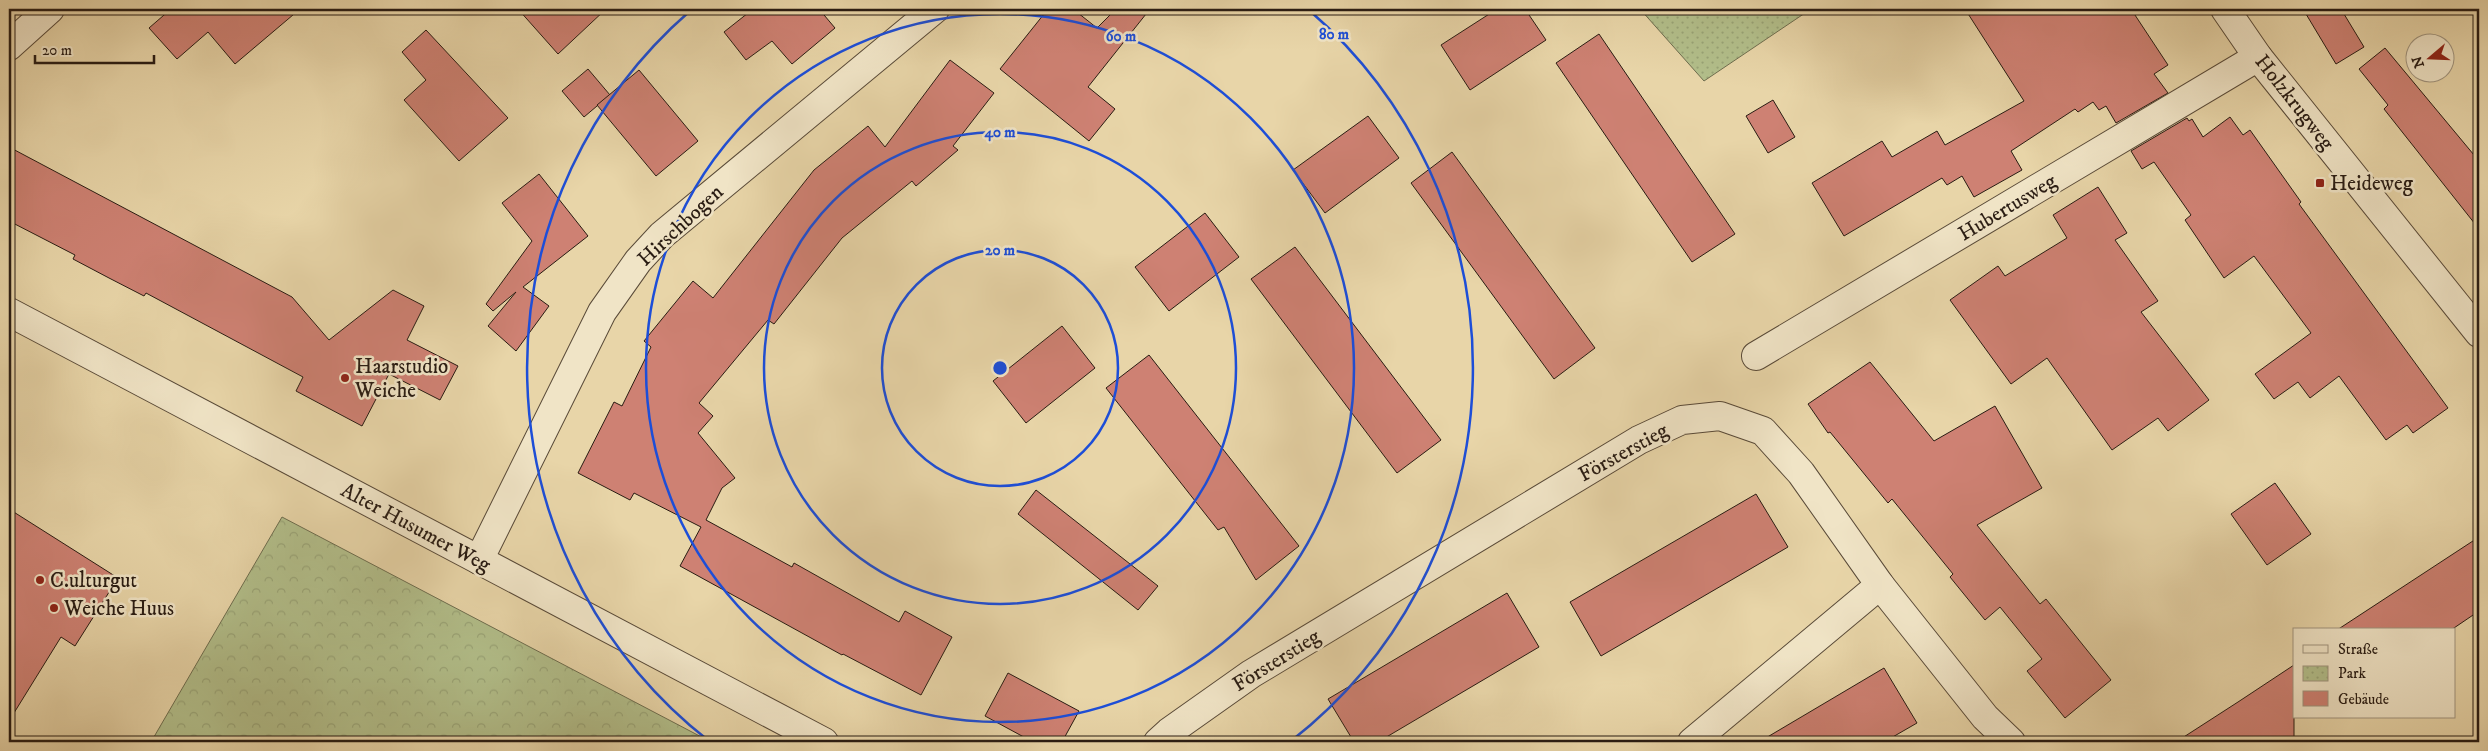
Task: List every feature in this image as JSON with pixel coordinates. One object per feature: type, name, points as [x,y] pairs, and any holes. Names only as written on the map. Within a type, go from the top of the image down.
[{"type":"street","points":[[9,46],[50,9]]},
{"type":"street","name":"Hirschbogen","points":[[478,560],[602,312],[638,261],[662,235],[936,9]]},
{"type":"street","name":"Holzkrugweg","points":[[2225,9],[2258,57],[2479,334]]},
{"type":"street","name":"Hubertusweg","points":[[1756,356],[2258,57]]},
{"type":"street","name":"Alter Husumer Weg","points":[[9,312],[824,742]]},
{"type":"street","name":"Försterstieg","points":[[1158,742],[1169,732],[1251,674],[1640,440],[1682,420],[1720,416],[1762,432],[1800,473],[1880,586],[1984,717],[2011,742]]},
{"type":"street","points":[[1692,742],[1880,586]]},
{"type":"green space","points":[[1640,9],[1811,9],[1704,81]]},
{"type":"green space","points":[[282,517],[711,742],[151,742]]},
{"type":"building","points":[[171,9],[300,9],[235,64],[208,32],[177,59],[149,28]]},
{"type":"building","points":[[518,9],[606,9],[558,54]]},
{"type":"building","points":[[745,9],[819,9],[835,28],[792,64],[772,41],[746,60],[724,32],[748,13]]},
{"type":"building","points":[[1048,9],[1073,9],[1097,28],[1116,9],[1150,9],[1088,87],[1115,109],[1089,141],[1000,69]]},
{"type":"building","points":[[1497,9],[1525,9],[1546,40],[1470,90],[1441,45]]},
{"type":"building","points":[[1965,9],[2131,9],[2168,65],[2154,74],[2168,93],[2116,123],[2106,106],[2099,110],[2093,102],[2078,112],[2075,109],[2011,151],[2022,170],[1974,197],[1962,176],[1947,185],[1942,178],[1844,236],[1812,183],[1882,141],[1892,157],[1937,131],[1945,145],[2024,101]]},
{"type":"building","points":[[2303,9],[2341,9],[2364,47],[2336,64]]},
{"type":"building","points":[[426,30],[508,118],[459,161],[404,100],[426,80],[402,52]]},
{"type":"building","points":[[1599,34],[1735,234],[1692,262],[1556,63]]},
{"type":"building","points":[[2385,48],[2406,73],[2406,82],[2413,82],[2479,161],[2479,229],[2384,109],[2388,105],[2359,69]]},
{"type":"building","points":[[950,60],[994,93],[953,146],[958,150],[916,186],[912,181],[842,238],[774,324],[768,320],[699,403],[713,416],[698,433],[735,478],[722,488],[706,520],[792,567],[794,563],[899,622],[905,611],[952,637],[921,695],[842,655],[680,566],[701,527],[634,493],[630,500],[578,473],[614,402],[622,406],[651,347],[644,341],[693,281],[713,298],[814,170],[868,126],[885,147]]},
{"type":"building","points":[[588,69],[610,95],[584,117],[562,91]]},
{"type":"building","points":[[639,70],[698,141],[656,176],[597,105]]},
{"type":"building","points":[[1773,100],[1795,137],[1768,153],[1746,116]]},
{"type":"building","points":[[1368,116],[1399,158],[1325,213],[1293,170]]},
{"type":"building","points":[[2230,117],[2243,135],[2250,130],[2301,202],[2299,204],[2448,408],[2413,433],[2407,425],[2386,440],[2339,376],[2310,398],[2298,382],[2274,399],[2255,374],[2311,333],[2254,256],[2224,278],[2185,220],[2191,215],[2154,162],[2142,169],[2131,151],[2187,118],[2189,121],[2192,119],[2203,137]]},
{"type":"building","points":[[9,147],[292,297],[329,340],[393,290],[424,306],[407,340],[458,366],[440,400],[389,374],[362,426],[296,391],[303,377],[146,293],[144,296],[73,259],[75,255],[9,221]]},
{"type":"building","points":[[1452,152],[1595,348],[1554,379],[1411,183]]},
{"type":"building","points":[[539,174],[588,236],[523,287],[549,306],[516,351],[488,326],[516,292],[493,311],[486,304],[532,241],[502,203]]},
{"type":"building","points":[[2098,187],[2127,233],[2115,240],[2158,301],[2141,312],[2209,400],[2168,431],[2158,418],[2112,450],[2047,358],[2011,384],[1950,300],[1998,266],[2005,276],[2067,238],[2053,215]]},
{"type":"building","points":[[1205,213],[1239,257],[1169,311],[1135,267]]},
{"type":"building","points":[[1295,247],[1441,440],[1397,473],[1251,279]]},
{"type":"building","points":[[1062,326],[1095,368],[1026,423],[993,381]]},
{"type":"building","points":[[1149,355],[1299,546],[1256,580],[1224,527],[1218,530],[1106,388]]},
{"type":"building","points":[[1870,362],[1934,441],[1995,406],[2042,488],[1977,525],[2040,604],[2046,599],[2111,680],[2065,718],[2027,671],[2042,659],[2000,607],[1985,620],[1950,577],[1953,574],[1892,499],[1888,503],[1830,432],[1828,433],[1808,404]]},
{"type":"building","points":[[2275,483],[2311,534],[2267,565],[2231,514]]},
{"type":"building","points":[[1036,490],[1158,586],[1138,610],[1018,514]]},
{"type":"building","points":[[1756,494],[1788,547],[1601,656],[1570,602]]},
{"type":"building","name":"Weiche Huus","points":[[9,509],[118,578],[75,646],[61,637],[9,721]]},
{"type":"building","points":[[2479,537],[2479,611],[2454,628],[2340,628]]},
{"type":"building","points":[[1507,593],[1539,647],[1378,742],[1354,742],[1328,699]]},
{"type":"building","points":[[2293,666],[2294,742],[2176,742]]},
{"type":"building","points":[[1884,668],[1917,723],[1884,742],[1759,742]]},
{"type":"building","points":[[1008,673],[1079,711],[1062,742],[1033,742],[985,716]]},
{"type":"place","name":"Heideweg","points":[[2320,183]]},
{"type":"place","name":"Haarstudio Weiche","points":[[345,378]]},
{"type":"place","name":"C.ulturgut","points":[[40,580]]},
{"type":"place","name":"Weiche Huus","points":[[54,608]]}]
